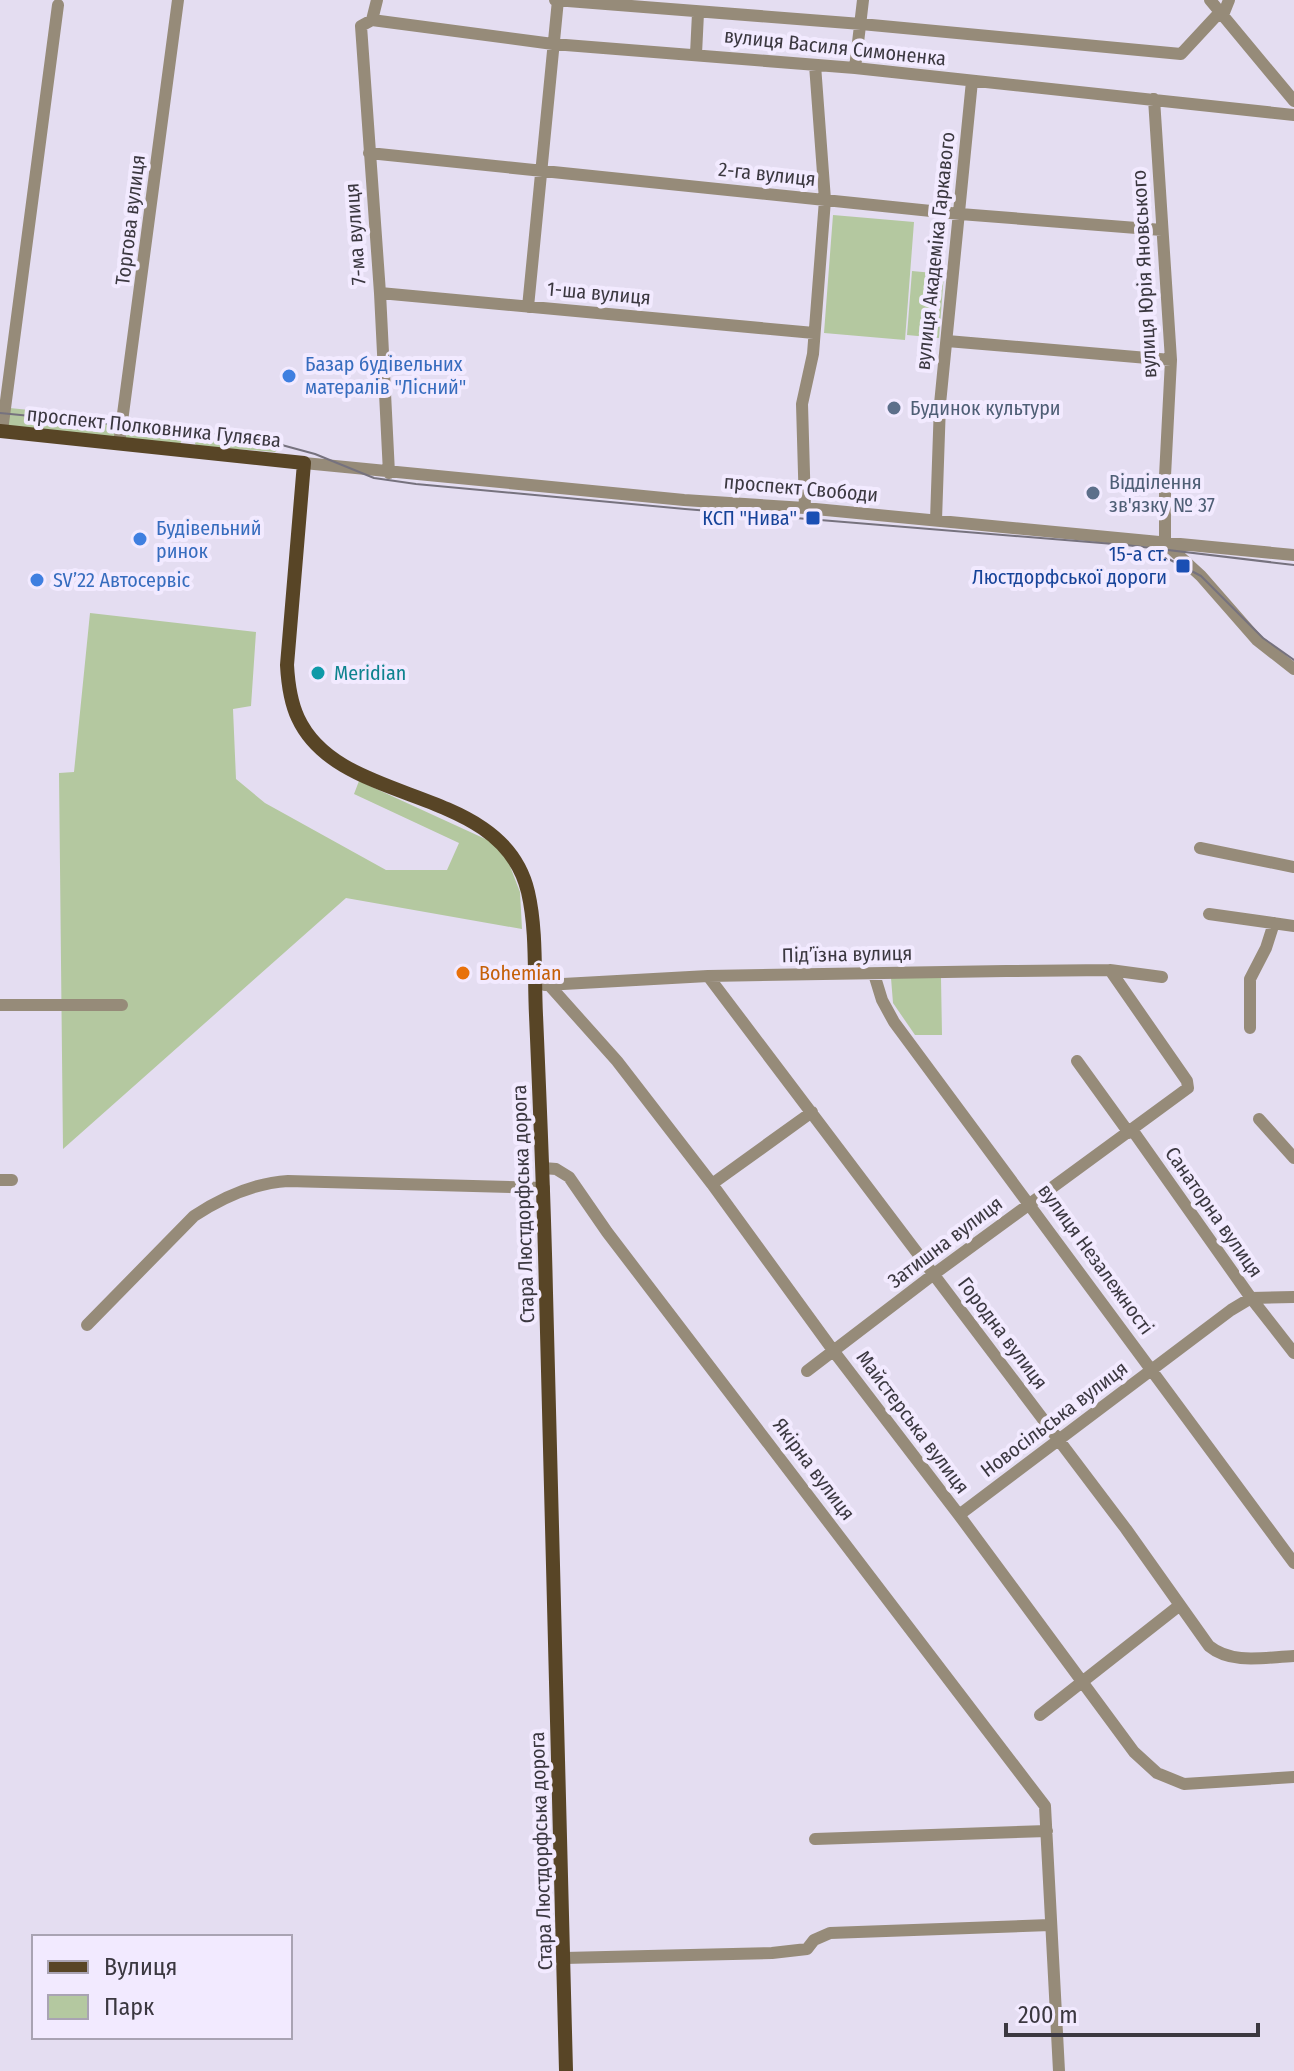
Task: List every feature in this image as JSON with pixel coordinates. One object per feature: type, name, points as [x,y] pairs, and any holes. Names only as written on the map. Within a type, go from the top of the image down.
[{"type":"main road","name":"проспект Полковника Гуляєва","points":[[1,431],[304,463]]},
{"type":"main road","name":"Стара Люстдорфська дорога","points":[[304,463],[287,655],[288,685],[298,718],[315,743],[341,763],[479,825],[501,842],[520,869],[528,893],[544,1188],[566,2071]]},
{"type":"street","name":"Торгова вулиця","points":[[119,444],[178,0]]},
{"type":"street","name":"7-ма вулиця","points":[[377,0],[372,20],[361,26],[389,473]]},
{"type":"street","name":"вулиця Василя Симоненка","points":[[557,0],[1181,54],[1222,14]]},
{"type":"street","points":[[528,307],[557,0]]},
{"type":"street","points":[[855,68],[863,0]]},
{"type":"street","points":[[1210,0],[1294,101]]},
{"type":"street","points":[[1222,14],[1229,0]]},
{"type":"street","points":[[1,431],[58,5]]},
{"type":"street","points":[[696,54],[698,13]]},
{"type":"street","name":"вулиця Василя Симоненка","points":[[372,20],[553,44],[855,68],[1294,115]]},
{"type":"street","points":[[805,508],[802,415],[814,333],[825,200],[815,65]]},
{"type":"street","name":"вулиця Академіка Гаркавого","points":[[936,520],[940,404],[972,81]]},
{"type":"street","name":"вулиця Юрія Яновського","points":[[1154,99],[1171,360],[1165,543]]},
{"type":"street","name":"2-га вулиця","points":[[369,153],[960,214],[1162,230]]},
{"type":"street","name":"1-ша вулиця","points":[[380,293],[814,333]]},
{"type":"street","points":[[947,341],[1171,360]]},
{"type":"street","name":"проспект Свободи","points":[[304,463],[1294,555]]},
{"type":"street","points":[[1165,543],[1201,576],[1257,640],[1294,669]]},
{"type":"street","points":[[1200,848],[1294,867]]},
{"type":"street","points":[[1209,914],[1294,926]]},
{"type":"street","points":[[1250,1028],[1250,979],[1266,948],[1274,923]]},
{"type":"street","name":"Підʼїзна вулиця","points":[[534,982],[550,986],[708,976],[1110,970],[1162,977]]},
{"type":"street","name":"Затишна вулиця","points":[[807,1371],[835,1353],[1030,1203],[1131,1132],[1188,1086],[1110,970]]},
{"type":"street","name":"вулиця Незалежності","points":[[874,974],[882,1000],[894,1022],[1294,1563]]},
{"type":"street","name":"Городна вулиця","points":[[708,976],[934,1274],[1204,1640],[1220,1654],[1236,1658],[1294,1656]]},
{"type":"street","name":"Майстерська вулиця","points":[[550,986],[617,1061],[712,1184],[1134,1752],[1157,1773],[1184,1784],[1294,1777]]},
{"type":"street","points":[[0,1005],[122,1005]]},
{"type":"street","name":"Санаторна вулиця","points":[[1077,1061],[1294,1353]]},
{"type":"street","points":[[712,1184],[812,1112]]},
{"type":"street","points":[[1259,1119],[1294,1158]]},
{"type":"street","name":"Якірна вулиця","points":[[543,1168],[556,1169],[569,1177],[607,1232],[1045,1806],[1047,1831]]},
{"type":"street","points":[[87,1325],[194,1216],[250,1187],[288,1181],[544,1188]]},
{"type":"street","points":[[1251,1298],[1294,1297]]},
{"type":"street","name":"Новосільська вулиця","points":[[959,1515],[1251,1298]]},
{"type":"street","points":[[1040,1715],[1180,1605]]},
{"type":"street","points":[[815,1839],[1047,1831],[1059,2071]]},
{"type":"street","points":[[564,1958],[772,1953],[807,1949],[814,1940],[830,1933],[1050,1925]]},
{"type":"green space","points":[[833,215],[914,222],[905,340],[824,333]]},
{"type":"green space","points":[[912,271],[944,274],[939,338],[907,335]]},
{"type":"green space","points":[[0,407],[186,426],[180,445],[0,427]]},
{"type":"green space","points":[[197,436],[256,440],[281,446],[275,452],[198,446],[195,444]]},
{"type":"green space","points":[[90,613],[256,632],[251,706],[233,709],[236,779],[265,803],[386,870],[447,870],[459,843],[354,794],[359,781],[492,842],[508,861],[520,892],[522,929],[346,898],[63,1149],[59,773],[74,772]]},
{"type":"green space","points":[[891,978],[941,978],[942,1035],[915,1035],[893,1003]]},
{"type":"tram line","points":[[0,413],[256,438],[315,454],[374,478],[416,484],[1126,545],[1294,565]]},
{"type":"tram line","points":[[1161,555],[1201,576],[1263,638],[1294,660]]},
{"type":"place","name":"Базар будівельних матералів \"Лісний\"","points":[[289,376]]},
{"type":"place","name":"Будинок культури","points":[[894,408]]},
{"type":"place","name":"Відділення зв'язку № 37","points":[[1093,493]]},
{"type":"place","name":"КСП \"Нива\"","points":[[813,518]]},
{"type":"place","name":"Будівельний ринок","points":[[140,539]]},
{"type":"place","name":"15-а ст. Люстдорфської дороги","points":[[1183,566]]},
{"type":"place","name":"SV’22 Автосервіс","points":[[37,580]]},
{"type":"place","name":"Meridian","points":[[318,673]]},
{"type":"place","name":"Bohemian","points":[[463,973]]}]
